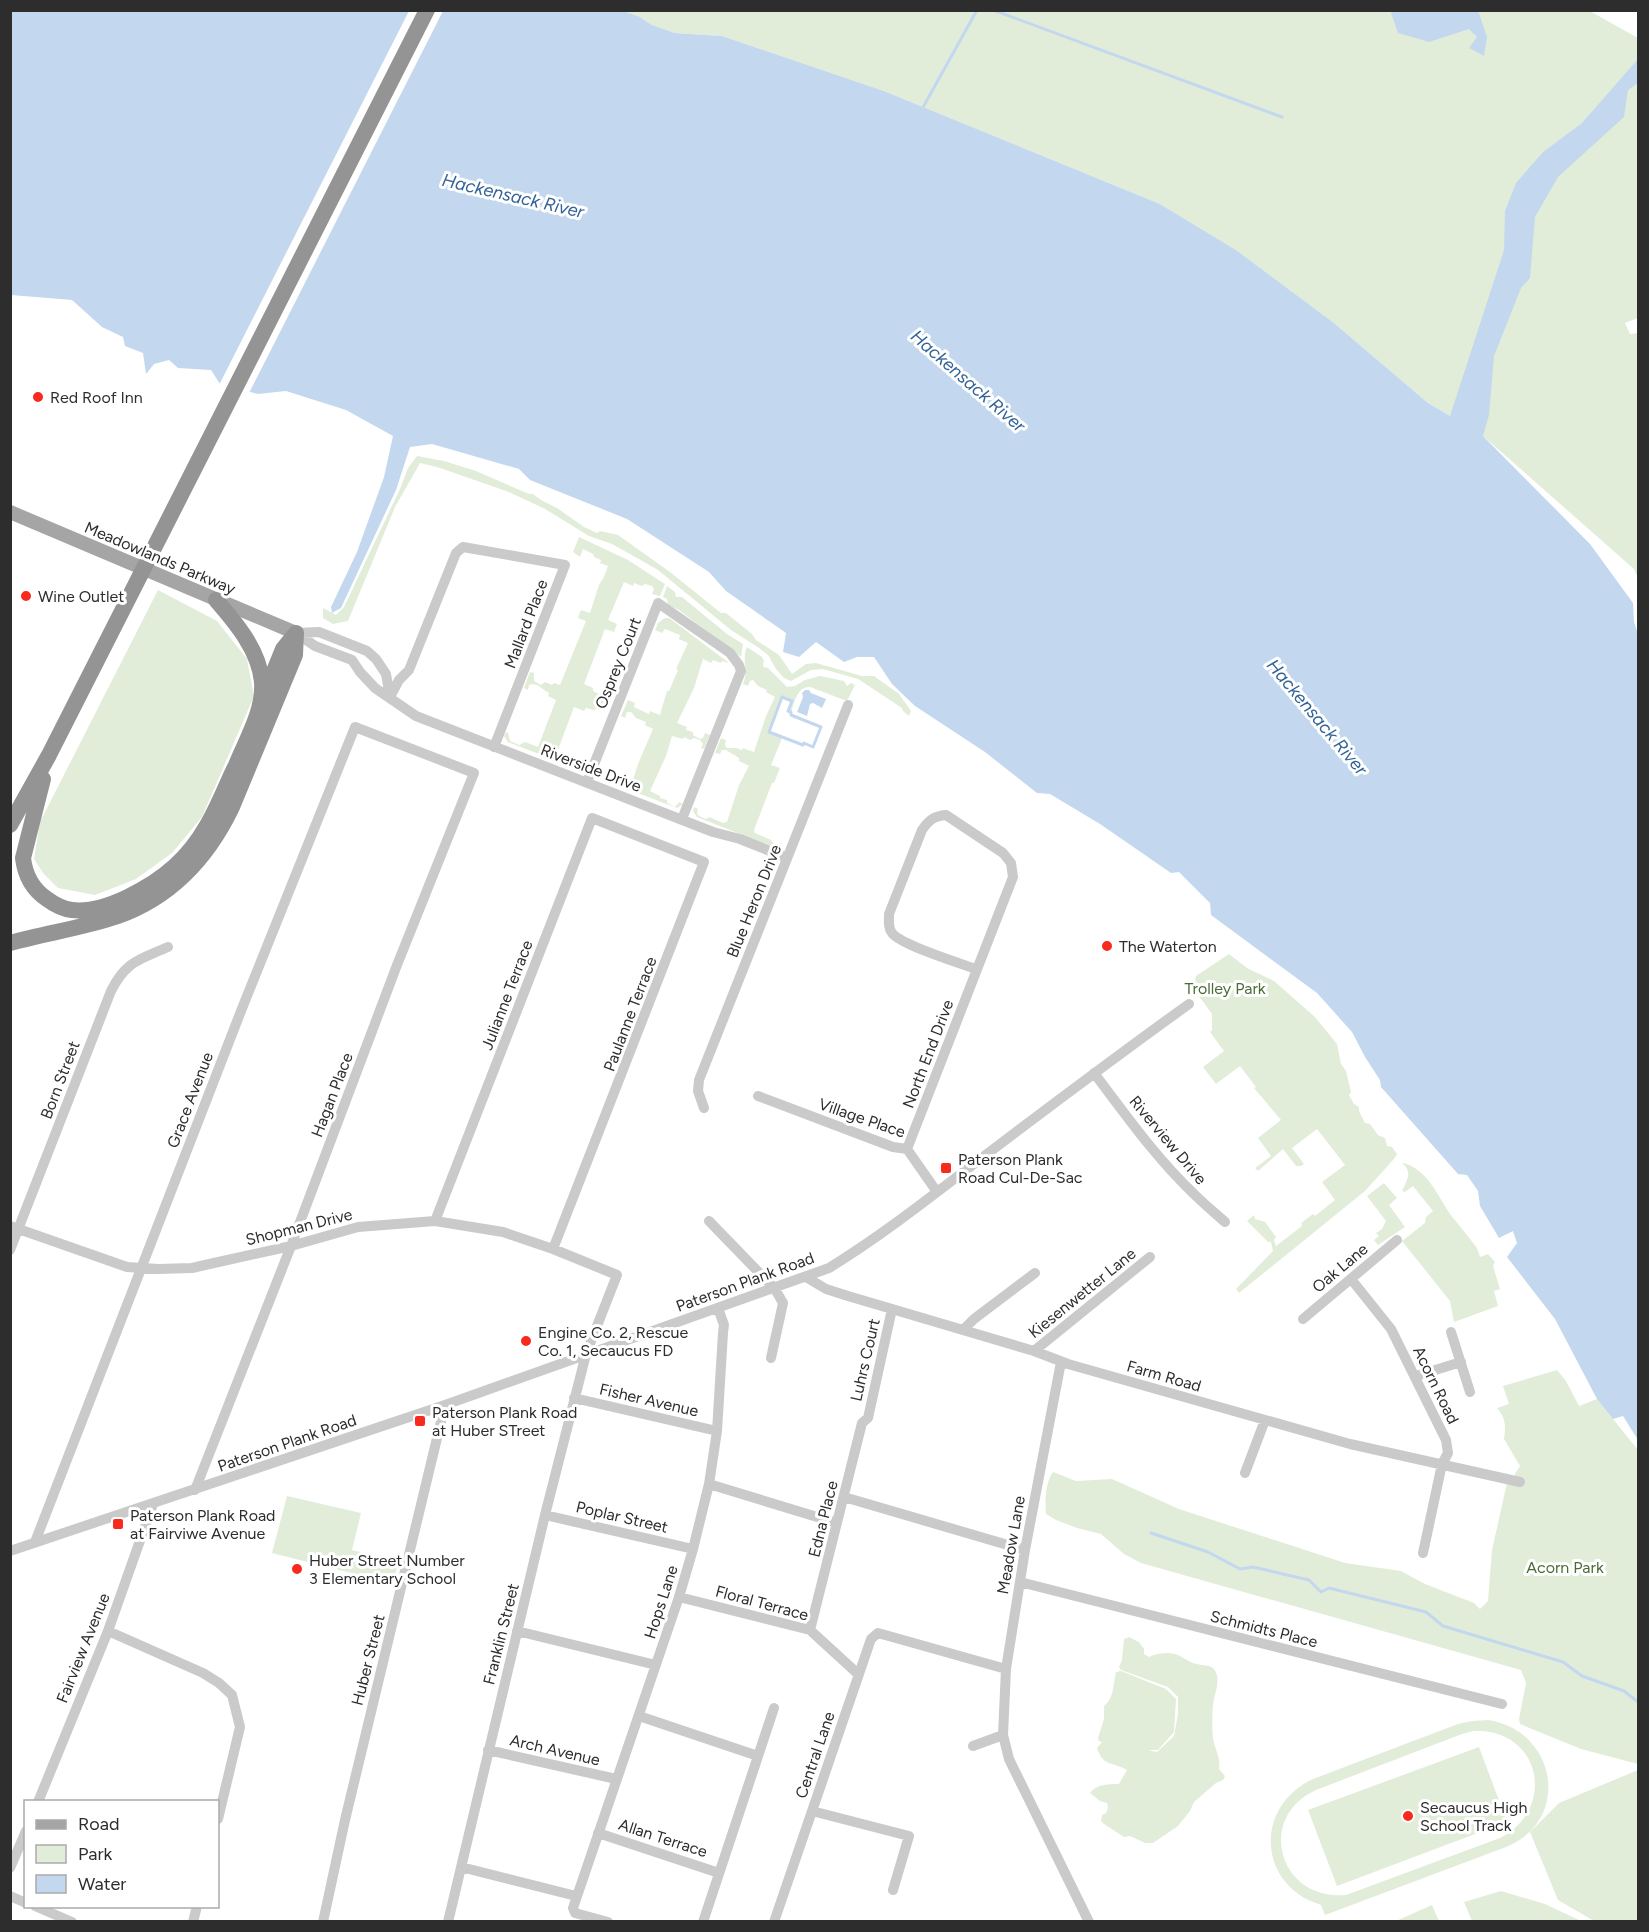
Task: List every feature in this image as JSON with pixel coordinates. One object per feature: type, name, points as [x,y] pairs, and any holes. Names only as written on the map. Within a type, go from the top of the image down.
[{"type":"highway","points":[[10,825],[61,732],[427,10]]},
{"type":"highway","points":[[216,600],[238,625],[258,663],[262,684],[260,703],[254,722]]},
{"type":"highway","points":[[49,755],[23,858],[25,871],[32,885],[43,897],[57,906],[72,910],[89,910],[130,896],[155,882],[175,866],[193,847],[207,826],[254,722],[283,649],[296,633]]},
{"type":"highway","points":[[10,943],[119,915],[175,885],[190,870],[221,830],[232,807],[296,655],[296,633]]},
{"type":"main road","name":"Meadowlands Parkway","points":[[10,513],[296,633]]},
{"type":"street","name":"Mallard Place","points":[[390,697],[399,680],[409,670],[456,553],[463,547],[565,565],[494,747]]},
{"type":"street","name":"Osprey Court","points":[[587,782],[658,603],[730,654],[739,665],[741,672],[682,819]]},
{"type":"street","points":[[296,633],[319,632],[366,651],[376,659],[386,674],[390,697]]},
{"type":"street","name":"Riverside Drive","points":[[296,633],[315,646],[352,660],[375,688],[416,716],[713,832],[740,839],[787,858]]},
{"type":"street","name":"Blue Heron Drive","points":[[704,1108],[698,1091],[699,1080],[848,705]]},
{"type":"street","name":"Grace Avenue","points":[[35,1542],[355,727],[411,748]]},
{"type":"street","name":"Hagan Place","points":[[195,1490],[291,1246],[397,965],[474,773],[411,748]]},
{"type":"street","name":"North End Drive","points":[[907,1149],[1013,877],[1011,864],[1003,853],[946,815],[936,816],[922,830],[889,914],[889,926],[892,934],[906,943],[976,969]]},
{"type":"street","name":"Julianne Terrace","points":[[435,1221],[592,818],[631,834]]},
{"type":"street","name":"Paulanne Terrace","points":[[553,1249],[704,862],[631,834]]},
{"type":"street","name":"Born Street","points":[[10,1250],[15,1228],[118,976],[130,964],[168,947]]},
{"type":"street","name":"Paterson Plank Road","points":[[10,1551],[445,1406],[829,1268],[855,1252],[937,1192],[1189,1004]]},
{"type":"street","name":"Riverview Drive","points":[[1094,1073],[1133,1126],[1193,1194],[1225,1222]]},
{"type":"street","name":"Village Place","points":[[758,1096],[893,1147],[907,1149],[937,1192]]},
{"type":"street","name":"Shopman Drive","points":[[15,1228],[127,1267],[141,1268],[192,1268],[291,1246],[358,1227],[435,1221],[498,1231],[553,1249],[617,1275],[586,1354]]},
{"type":"street","points":[[709,1221],[775,1289],[783,1303],[771,1359]]},
{"type":"street","name":"Oak Lane","points":[[1303,1319],[1397,1240]]},
{"type":"street","name":"Kiesenwetter Lane","points":[[1034,1351],[1150,1257]]},
{"type":"street","points":[[963,1330],[1035,1273]]},
{"type":"street","name":"Farm Road","points":[[807,1277],[826,1288],[892,1310],[1034,1351],[1061,1362],[1350,1444],[1520,1482]]},
{"type":"street","name":"Acorn Road","points":[[1352,1279],[1391,1329],[1446,1440],[1448,1453],[1442,1464],[1423,1553]]},
{"type":"street","name":"Hops Lane","points":[[576,1896],[679,1597],[710,1484],[717,1431],[723,1325],[718,1308]]},
{"type":"street","name":"Luhrs Court","points":[[868,1418],[892,1310]]},
{"type":"street","points":[[1451,1332],[1470,1392]]},
{"type":"street","name":"Franklin Street","points":[[448,1922],[545,1515],[586,1354]]},
{"type":"street","name":"Meadow Lane","points":[[1061,1362],[1025,1550],[1006,1669],[1003,1735],[1009,1759],[1089,1922]]},
{"type":"street","points":[[1416,1376],[1461,1362]]},
{"type":"street","name":"Fisher Avenue","points":[[574,1398],[717,1431]]},
{"type":"street","name":"Huber Street","points":[[323,1922],[345,1820],[445,1406]]},
{"type":"street","name":"Edna Place","points":[[810,1630],[862,1423],[868,1418]]},
{"type":"street","points":[[1245,1473],[1264,1420]]},
{"type":"street","points":[[710,1484],[837,1523]]},
{"type":"street","points":[[844,1497],[1025,1550]]},
{"type":"street","name":"Fairview Avenue","points":[[39,1800],[108,1631],[153,1504]]},
{"type":"street","name":"Poplar Street","points":[[545,1515],[693,1549]]},
{"type":"street","name":"Schmidts Place","points":[[1020,1582],[1502,1704]]},
{"type":"street","name":"Floral Terrace","points":[[679,1597],[810,1630],[858,1674]]},
{"type":"street","points":[[108,1631],[203,1673],[232,1695],[240,1727],[219,1815]]},
{"type":"street","points":[[517,1631],[656,1665]]},
{"type":"street","name":"Central Lane","points":[[774,1922],[871,1638],[878,1633],[1006,1669]]},
{"type":"street","name":"Allan Terrace","points":[[703,1922],[774,1708]]},
{"type":"street","points":[[639,1716],[758,1756]]},
{"type":"street","points":[[973,1746],[1003,1735]]},
{"type":"street","name":"Arch Avenue","points":[[488,1750],[616,1779]]},
{"type":"street","points":[[812,1811],[909,1836],[893,1890]]},
{"type":"street","name":"Allan Terrace","points":[[598,1833],[719,1873]]},
{"type":"street","points":[[10,1868],[24,1836]]},
{"type":"street","points":[[461,1867],[576,1896],[573,1908],[575,1913],[608,1922]]},
{"type":"street","points":[[40,1908],[72,1922]]},
{"type":"green space","points":[[1588,10],[1638,38],[1638,318],[1625,323],[1630,334],[1638,333],[1638,578],[1634,569],[1483,436],[1428,403],[1334,323],[1236,250],[1160,204],[884,91],[722,36],[675,33],[621,11]]},
{"type":"green space","points":[[417,456],[444,461],[476,471],[533,494],[597,533],[600,531],[618,535],[670,572],[721,613],[726,613],[756,640],[779,655],[792,674],[806,664],[816,663],[862,676],[874,676],[899,694],[911,711],[909,716],[902,708],[858,679],[823,669],[811,670],[791,681],[784,678],[768,655],[731,630],[658,570],[612,544],[589,536],[545,509],[509,492],[420,463],[395,507],[348,621],[333,624],[323,618],[323,608],[336,615],[344,607],[408,468]]},
{"type":"green space","points":[[579,537],[628,560],[665,584],[660,596],[652,594],[654,589],[652,586],[634,583],[633,586],[624,582],[608,620],[617,624],[614,632],[605,629],[584,684],[606,698],[601,710],[586,708],[584,711],[574,707],[556,755],[583,771],[508,742],[504,736],[506,732],[510,741],[519,745],[525,742],[538,747],[556,700],[548,696],[549,693],[537,685],[529,685],[528,690],[524,688],[530,672],[534,673],[534,681],[541,685],[545,682],[560,685],[586,621],[578,618],[581,610],[590,613],[604,577],[608,566],[600,563],[601,560],[583,549],[580,557],[573,552]]},
{"type":"green space","points":[[667,586],[675,592],[676,597],[682,597],[727,634],[743,644],[741,657],[679,610],[668,605],[667,599],[663,597]]},
{"type":"green space","points":[[158,590],[217,621],[247,659],[254,696],[202,817],[172,853],[136,879],[95,895],[58,888],[43,873],[34,859],[40,822]]},
{"type":"green space","points":[[669,618],[729,663],[713,660],[711,663],[703,659],[694,688],[677,723],[687,727],[686,730],[693,732],[693,735],[700,739],[705,733],[710,735],[704,749],[701,748],[703,744],[700,740],[672,736],[666,756],[650,791],[675,807],[679,802],[683,804],[677,808],[605,780],[614,779],[631,786],[653,729],[631,712],[627,712],[625,718],[621,716],[628,700],[635,703],[634,707],[649,714],[650,711],[660,715],[667,691],[678,670],[676,669],[688,643],[679,639],[680,635],[665,629],[662,633],[655,630],[658,623]]},
{"type":"green space","points":[[747,647],[762,657],[764,667],[768,668],[787,687],[820,676],[844,681],[847,686],[851,683],[855,685],[847,701],[810,687],[802,689],[797,695],[791,712],[788,711],[792,701],[782,698],[769,731],[783,736],[771,765],[780,768],[754,830],[755,833],[771,840],[778,849],[697,817],[693,811],[694,807],[698,809],[699,816],[706,819],[709,817],[723,823],[727,822],[739,785],[749,766],[726,750],[722,750],[720,754],[715,753],[721,738],[726,740],[727,748],[742,750],[743,748],[754,752],[775,697],[753,680],[748,686],[743,684]]},
{"type":"green space","points":[[600,770],[604,771],[605,780],[599,774]]},
{"type":"green space","name":"Trolley Park","points":[[1229,954],[1247,968],[1274,981],[1315,1017],[1337,1044],[1351,1092],[1349,1095],[1354,1104],[1359,1107],[1365,1123],[1370,1124],[1378,1135],[1385,1138],[1387,1146],[1392,1147],[1397,1154],[1365,1191],[1239,1293],[1236,1289],[1273,1251],[1271,1242],[1268,1242],[1247,1221],[1254,1215],[1255,1219],[1265,1222],[1276,1237],[1274,1240],[1276,1246],[1302,1226],[1301,1223],[1313,1214],[1315,1216],[1335,1200],[1322,1182],[1345,1165],[1317,1129],[1292,1148],[1304,1164],[1301,1166],[1296,1166],[1283,1149],[1258,1171],[1255,1168],[1271,1156],[1258,1138],[1281,1120],[1254,1088],[1256,1087],[1240,1066],[1216,1084],[1203,1067],[1224,1051],[1210,1032],[1212,1014],[1193,988],[1196,976]]},
{"type":"green space","points":[[1402,1163],[1425,1176],[1450,1214],[1477,1248],[1480,1257],[1488,1254],[1495,1262],[1493,1266],[1500,1289],[1494,1291],[1498,1306],[1454,1322],[1450,1301],[1402,1241],[1425,1223],[1426,1217],[1433,1211],[1413,1186],[1405,1192],[1402,1191],[1408,1173]]},
{"type":"green space","points":[[1384,1183],[1397,1198],[1389,1205],[1405,1227],[1378,1245],[1374,1240],[1379,1236],[1376,1233],[1382,1229],[1386,1221],[1367,1196]]},
{"type":"green space","name":"Acorn Park","points":[[1557,1370],[1566,1381],[1579,1406],[1597,1399],[1638,1450],[1638,1764],[1581,1749],[1520,1724],[1526,1683],[1521,1670],[1141,1563],[1124,1554],[1101,1534],[1077,1528],[1046,1514],[1047,1487],[1053,1472],[1076,1481],[1112,1479],[1179,1509],[1345,1563],[1401,1571],[1425,1584],[1474,1603],[1480,1609],[1488,1601],[1492,1550],[1507,1483],[1513,1484],[1520,1466],[1504,1439],[1505,1423],[1497,1408],[1509,1404],[1503,1386]]},
{"type":"green space","points":[[287,1496],[361,1513],[352,1550],[398,1561],[395,1577],[381,1574],[379,1580],[272,1553]]},
{"type":"green space","points":[[1129,1637],[1139,1642],[1144,1649],[1144,1654],[1149,1657],[1156,1654],[1173,1653],[1192,1663],[1212,1667],[1217,1678],[1213,1734],[1219,1769],[1225,1776],[1194,1802],[1178,1826],[1153,1843],[1145,1843],[1130,1836],[1124,1837],[1104,1824],[1101,1821],[1102,1815],[1108,1808],[1107,1803],[1100,1801],[1090,1793],[1099,1786],[1119,1784],[1127,1770],[1106,1761],[1097,1748],[1102,1742],[1098,1738],[1104,1719],[1104,1706],[1111,1695],[1116,1672],[1121,1671],[1166,1689],[1176,1699],[1174,1732],[1158,1750],[1148,1750],[1157,1752],[1174,1736],[1178,1697],[1168,1687],[1121,1670],[1119,1667],[1124,1639]]},
{"type":"green space","points":[[1489,1720],[1512,1728],[1530,1741],[1542,1759],[1548,1778],[1547,1799],[1540,1818],[1527,1835],[1506,1847],[1325,1915],[1321,1905],[1300,1895],[1285,1881],[1275,1864],[1271,1845],[1273,1826],[1280,1808],[1294,1792],[1313,1779],[1458,1724]],"holes":[[[1474,1731],[1496,1734],[1514,1742],[1527,1756],[1534,1772],[1535,1790],[1530,1808],[1518,1825],[1500,1838],[1346,1895],[1323,1893],[1304,1885],[1291,1872],[1283,1855],[1281,1837],[1286,1819],[1297,1803],[1316,1790],[1462,1734]]]},
{"type":"green space","name":"Secaucus High School Track","points":[[1479,1747],[1507,1822],[1337,1886],[1308,1810]]},
{"type":"green space","points":[[1638,1770],[1638,1921],[1594,1921],[1558,1900],[1530,1832],[1559,1803]]},
{"type":"green space","points":[[1501,1891],[1545,1904],[1581,1921],[1472,1921],[1464,1902]]},
{"type":"green space","points":[[1432,1905],[1439,1921],[1396,1921]]},
{"type":"water","name":"Hackensack River","points":[[620,10],[675,33],[722,36],[884,91],[1160,204],[1236,250],[1334,323],[1428,403],[1450,416],[1504,250],[1505,211],[1516,183],[1543,152],[1582,123],[1638,59],[1638,83],[1628,90],[1624,117],[1558,177],[1535,217],[1530,278],[1521,288],[1494,356],[1489,415],[1483,436],[1590,544],[1633,603],[1634,622],[1638,634],[1638,1440],[1623,1416],[1613,1419],[1597,1399],[1555,1319],[1507,1257],[1517,1243],[1513,1231],[1499,1238],[1480,1206],[1478,1191],[1467,1175],[1458,1174],[1381,1087],[1380,1080],[1352,1032],[1317,993],[1211,915],[1210,903],[1179,872],[1171,873],[1100,824],[1050,794],[1037,793],[985,752],[915,706],[892,684],[874,657],[857,657],[844,662],[816,642],[799,657],[783,652],[786,633],[726,591],[709,572],[627,519],[530,480],[519,469],[432,444],[410,447],[396,490],[341,608],[332,613],[331,607],[357,552],[384,477],[393,436],[346,410],[286,391],[258,394],[220,384],[211,370],[178,368],[169,360],[154,364],[146,374],[143,353],[125,346],[123,337],[102,327],[72,300],[11,295],[10,11]]},
{"type":"water","points":[[1393,10],[1476,11],[1479,13],[1487,37],[1484,56],[1469,48],[1477,37],[1469,29],[1429,42],[1398,33],[1391,13]]},
{"type":"water","points":[[805,690],[826,699],[822,708],[813,703],[810,704],[807,716],[797,712]]},
{"type":"pier","points":[[409,11],[443,11],[248,395],[218,387]]},
{"type":"waterway","points":[[921,111],[977,10]]},
{"type":"waterway","points":[[993,10],[1282,117]]},
{"type":"waterway","points":[[782,697],[792,701],[788,711],[791,715],[821,727],[813,747],[769,732],[782,697]]},
{"type":"waterway","points":[[1151,1533],[1208,1552],[1240,1569],[1253,1567],[1309,1580],[1321,1592],[1329,1588],[1426,1612],[1443,1626],[1563,1662],[1582,1676],[1624,1691],[1638,1702]]},
{"type":"place","name":"Red Roof Inn","points":[[38,397]]},
{"type":"place","name":"Wine Outlet","points":[[26,596]]},
{"type":"place","name":"The Waterton","points":[[1107,946]]},
{"type":"place","name":"Paterson Plank Road Cul-De-Sac","points":[[946,1168]]},
{"type":"place","name":"Engine Co. 2, Rescue Co. 1, Secaucus FD","points":[[526,1341]]},
{"type":"place","name":"Paterson Plank Road at Huber STreet","points":[[420,1421]]},
{"type":"place","name":"Paterson Plank Road at Fairviwe Avenue","points":[[118,1524]]},
{"type":"place","name":"Huber Street Number 3 Elementary School","points":[[297,1569]]},
{"type":"place","name":"Secaucus High School Track","points":[[1408,1816]]}]
